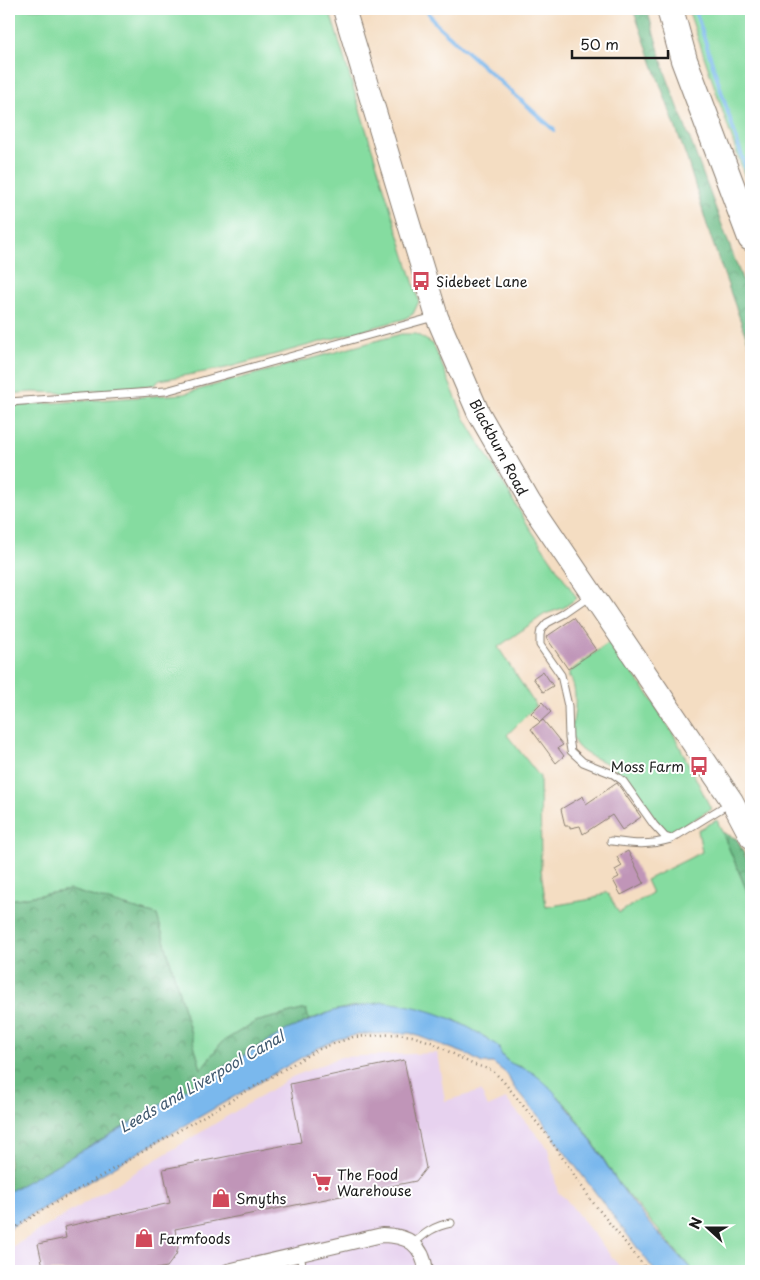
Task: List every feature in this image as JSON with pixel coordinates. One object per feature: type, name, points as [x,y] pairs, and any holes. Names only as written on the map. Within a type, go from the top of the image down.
[{"type":"highway","points":[[670,9],[684,60],[751,238]]},
{"type":"main road","name":"Blackburn Road","points":[[344,9],[437,317],[478,412],[528,501],[732,801],[751,838]]},
{"type":"street","points":[[228,1271],[382,1235],[396,1235],[413,1244],[424,1257],[426,1271]]},
{"type":"lane","points":[[9,402],[166,391],[437,317]]},
{"type":"lane","points":[[592,594],[564,614],[546,623],[540,635],[540,645],[561,675],[568,706],[568,738],[571,751],[583,762],[613,774],[623,781],[660,833],[671,839]]},
{"type":"lane","points":[[611,842],[655,844],[671,839],[732,801]]},
{"type":"lane","points":[[413,1244],[427,1231],[437,1226],[451,1223]]},
{"type":"lane","points":[[300,1254],[303,1271]]},
{"type":"path","points":[[9,1232],[36,1214],[317,1050],[353,1037],[396,1034],[412,1036],[431,1042],[472,1064],[492,1070],[503,1080],[547,1135],[602,1215],[648,1271]]},
{"type":"shaded area","points":[[437,1053],[445,1101],[481,1091],[488,1107],[506,1099],[548,1148],[558,1193],[565,1198],[623,1271],[9,1271],[9,1249],[292,1077],[341,1057]]},
{"type":"shaded area","points":[[637,1269],[639,1271],[623,1271]]},
{"type":"green space","points":[[9,9],[329,9],[419,301],[413,314],[404,319],[226,368],[160,380],[154,385],[70,393],[33,392],[9,394]]},
{"type":"green space","points":[[633,9],[647,9],[665,72],[751,303],[751,350],[710,235],[687,159]]},
{"type":"green space","points":[[688,9],[751,9],[751,195]]},
{"type":"green space","points":[[401,334],[416,334],[433,344],[464,417],[529,527],[577,598],[563,608],[545,614],[498,647],[536,706],[507,735],[540,777],[541,870],[546,907],[592,899],[607,892],[619,913],[652,893],[646,880],[702,852],[698,830],[717,820],[751,901],[751,1271],[693,1271],[619,1184],[570,1109],[553,1091],[522,1067],[511,1064],[500,1054],[499,1047],[453,1019],[355,1006],[333,1011],[309,1020],[306,1009],[255,1022],[222,1042],[201,1069],[157,915],[70,890],[9,900],[9,406],[183,394]]},
{"type":"green space","points":[[609,642],[648,694],[674,735],[711,809],[673,832],[665,830],[659,824],[631,784],[618,770],[584,752],[573,739],[575,697],[569,672]]},
{"type":"green space","points":[[722,832],[737,839],[751,869],[751,900]]},
{"type":"green space","points":[[70,890],[157,915],[201,1069],[222,1042],[255,1022],[306,1009],[309,1020],[260,1045],[110,1135],[9,1192],[9,900]]},
{"type":"water","points":[[383,1002],[415,1007],[459,1022],[499,1047],[504,1058],[512,1064],[528,1070],[542,1080],[553,1090],[573,1115],[636,1207],[693,1271],[655,1271],[542,1120],[513,1086],[507,1074],[493,1063],[482,1063],[466,1054],[410,1033],[361,1034],[338,1039],[316,1049],[9,1228],[10,1191],[110,1135],[287,1030],[333,1011]]},
{"type":"building","points":[[574,618],[596,650],[568,669],[546,637]]},
{"type":"building","points":[[543,671],[553,686],[543,692],[533,678]]},
{"type":"building","points":[[542,702],[551,712],[540,722],[531,713]]},
{"type":"building","points":[[543,720],[563,745],[558,748],[564,756],[556,763],[531,729]]},
{"type":"building","points":[[617,783],[641,817],[622,830],[612,815],[583,834],[580,826],[570,828],[570,826],[565,826],[561,809],[583,796],[586,804]]},
{"type":"building","points":[[628,851],[644,883],[621,895],[613,880],[619,877],[615,870],[622,866],[617,857]]},
{"type":"building","points":[[404,1060],[426,1168],[416,1181],[175,1229],[178,1248],[176,1255],[167,1267],[146,1271],[44,1271],[38,1244],[66,1238],[64,1227],[170,1203],[163,1169],[301,1142],[290,1084]]},
{"type":"waterway","points":[[426,9],[436,24],[554,130]]},
{"type":"waterway","points":[[695,9],[751,185]]},
{"type":"place","name":"Sidebeet Lane","points":[[421,281]]},
{"type":"place","name":"Moss Farm","points":[[699,766]]},
{"type":"place","name":"The Food Warehouse","points":[[322,1182]]},
{"type":"place","name":"Smyths","points":[[221,1198]]},
{"type":"place","name":"Farmfoods","points":[[144,1238]]},
{"type":"water label","name":"Leeds and Liverpool Canal","points":[[201,1081]]}]
